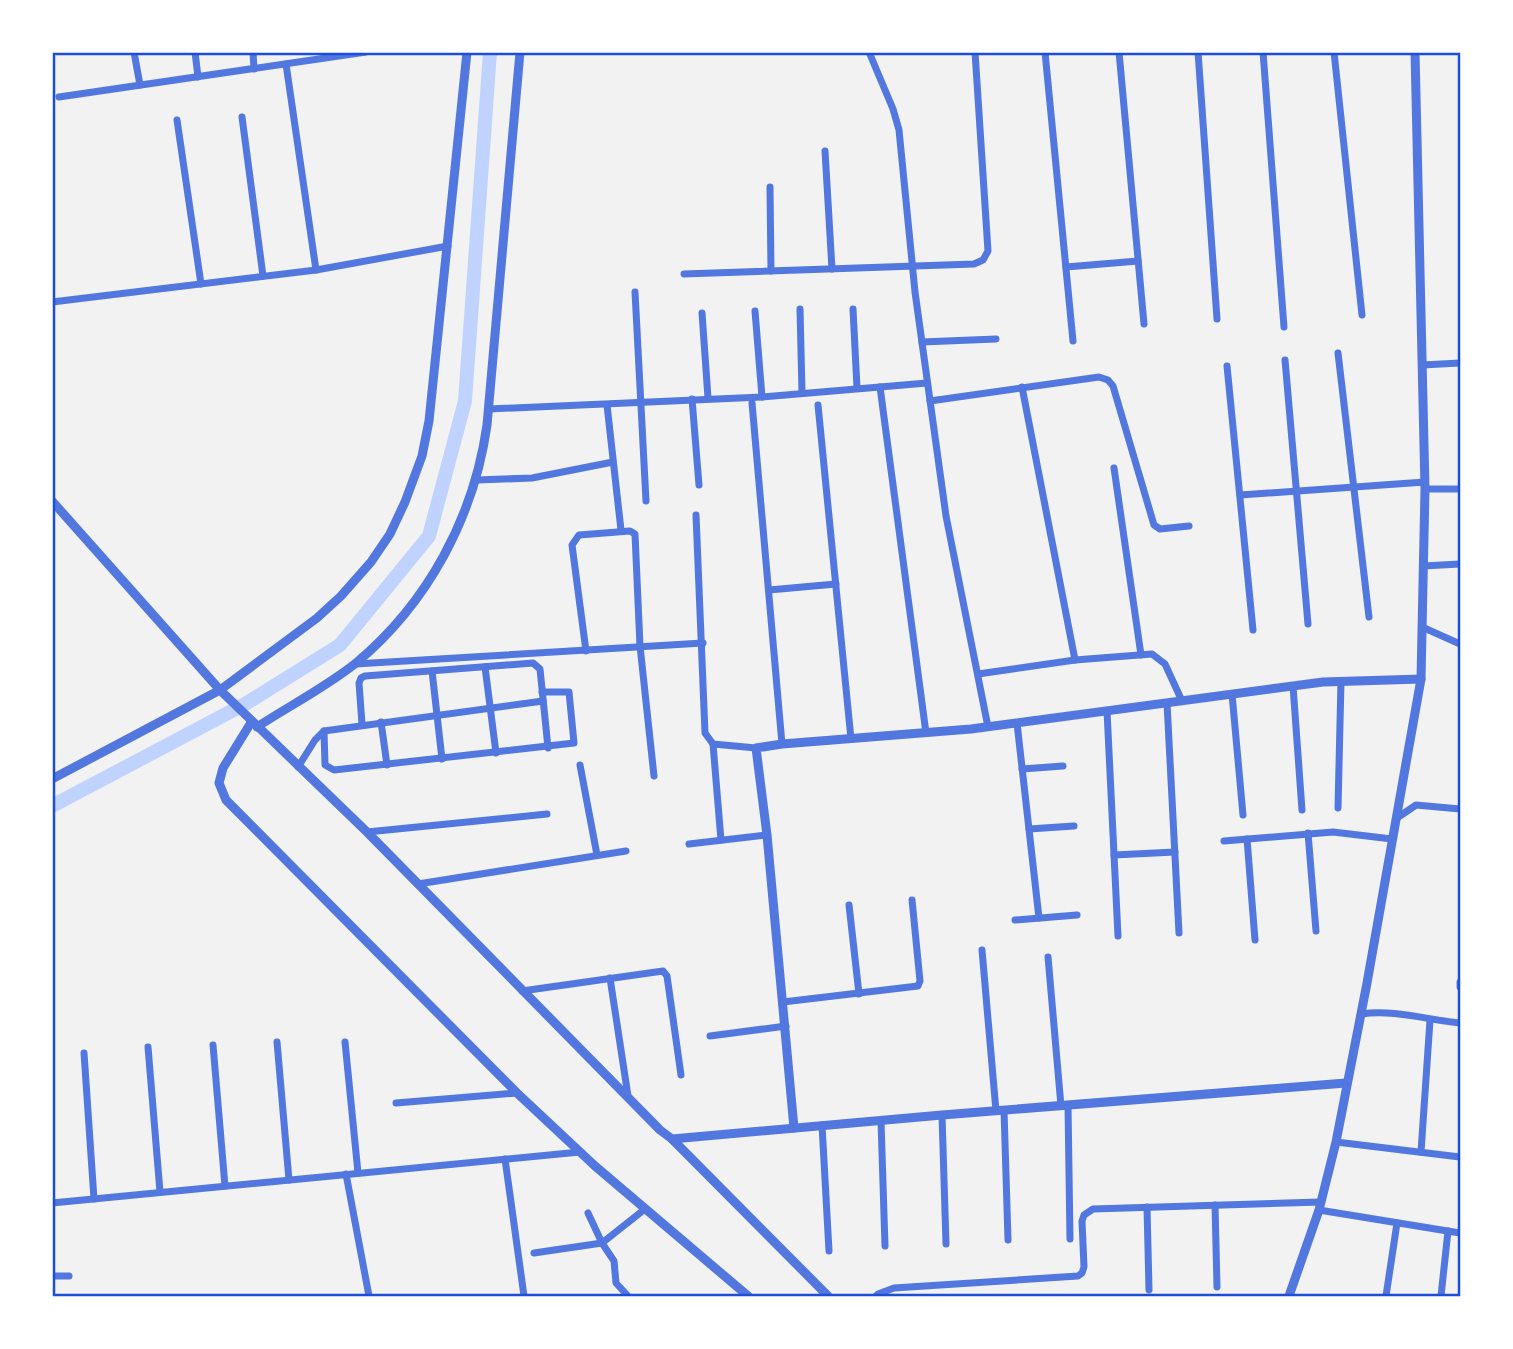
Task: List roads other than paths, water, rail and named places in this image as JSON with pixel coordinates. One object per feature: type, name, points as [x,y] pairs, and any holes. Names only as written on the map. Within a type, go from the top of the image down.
[{"type":"street","points":[[134,52],[140,85]]},
{"type":"street","points":[[195,52],[198,77]]},
{"type":"street","points":[[253,52],[254,69]]},
{"type":"street","points":[[52,779],[220,690],[317,618],[357,578],[390,534],[422,456],[427,433],[467,52]]},
{"type":"street","points":[[520,52],[489,409],[477,480],[458,529],[440,564],[400,620],[354,664],[254,724],[223,768],[219,783],[226,800],[517,1093],[580,1152],[748,1297]]},
{"type":"street","points":[[869,52],[899,130],[912,266],[946,516],[988,727]]},
{"type":"street","points":[[684,274],[974,264],[983,260],[988,251],[975,52]]},
{"type":"street","points":[[1045,52],[1073,341]]},
{"type":"street","points":[[1119,52],[1144,324]]},
{"type":"street","points":[[1198,52],[1217,319]]},
{"type":"street","points":[[1263,52],[1284,327]]},
{"type":"street","points":[[1334,52],[1362,315]]},
{"type":"street","points":[[1289,1297],[1320,1206],[1336,1142],[1421,679],[1425,485],[1415,52]]},
{"type":"street","points":[[59,97],[254,69],[323,56],[364,53]]},
{"type":"street","points":[[286,64],[316,270]]},
{"type":"street","points":[[242,117],[263,276]]},
{"type":"street","points":[[177,120],[201,284]]},
{"type":"street","points":[[825,151],[832,269]]},
{"type":"street","points":[[770,187],[771,271]]},
{"type":"street","points":[[52,302],[316,270],[448,246]]},
{"type":"street","points":[[1066,267],[1138,261]]},
{"type":"street","points":[[635,292],[643,402],[646,501]]},
{"type":"street","points":[[800,309],[802,393]]},
{"type":"street","points":[[853,309],[857,388]]},
{"type":"street","points":[[755,311],[762,397]]},
{"type":"street","points":[[702,313],[708,398]]},
{"type":"street","points":[[922,342],[996,339]]},
{"type":"street","points":[[1338,353],[1369,618]]},
{"type":"street","points":[[1285,360],[1308,624]]},
{"type":"street","points":[[1422,365],[1461,363]]},
{"type":"street","points":[[1227,366],[1253,630]]},
{"type":"street","points":[[930,401],[1100,377],[1108,380],[1113,386],[1152,521],[1160,529],[1189,526]]},
{"type":"street","points":[[489,409],[762,397],[927,383]]},
{"type":"street","points":[[880,387],[926,733]]},
{"type":"street","points":[[1022,387],[1074,660]]},
{"type":"street","points":[[692,399],[699,485]]},
{"type":"street","points":[[752,403],[782,744]]},
{"type":"street","points":[[607,405],[621,530]]},
{"type":"street","points":[[817,405],[852,739]]},
{"type":"street","points":[[477,480],[532,478],[613,462]]},
{"type":"street","points":[[1114,468],[1141,655]]},
{"type":"street","points":[[1240,495],[1425,485],[1461,489]]},
{"type":"street","points":[[52,501],[220,690],[366,832],[828,1297]]},
{"type":"street","points":[[696,515],[705,733],[713,744],[721,840]]},
{"type":"street","points":[[586,651],[572,545],[579,536],[630,531],[635,534],[640,646],[654,776]]},
{"type":"street","points":[[1423,566],[1461,564]]},
{"type":"street","points":[[768,590],[836,584]]},
{"type":"street","points":[[1422,627],[1461,644]]},
{"type":"street","points":[[354,664],[703,643]]},
{"type":"street","points":[[978,674],[1074,660],[1152,654],[1165,664],[1182,701]]},
{"type":"street","points":[[362,724],[359,683],[361,678],[533,663],[540,669],[548,748]]},
{"type":"street","points":[[485,667],[496,753]]},
{"type":"street","points":[[432,671],[442,759]]},
{"type":"street","points":[[713,744],[756,748],[926,733],[1293,686],[1341,681],[1421,679]]},
{"type":"street","points":[[1338,808],[1341,681]]},
{"type":"street","points":[[1293,686],[1302,810]]},
{"type":"street","points":[[324,731],[325,765],[330,770],[548,748],[574,743],[569,692],[542,692]]},
{"type":"street","points":[[1232,694],[1243,815]]},
{"type":"street","points":[[298,767],[324,731],[543,701]]},
{"type":"street","points":[[1167,703],[1179,933]]},
{"type":"street","points":[[1107,711],[1118,936]]},
{"type":"street","points":[[381,722],[387,765]]},
{"type":"street","points":[[1017,723],[1039,918]]},
{"type":"street","points":[[756,748],[794,1128]]},
{"type":"street","points":[[580,765],[597,855]]},
{"type":"street","points":[[1022,769],[1063,766]]},
{"type":"street","points":[[1397,818],[1416,805],[1461,809]]},
{"type":"street","points":[[366,832],[547,814]]},
{"type":"street","points":[[1029,829],[1073,825]]},
{"type":"street","points":[[1224,841],[1338,832],[1392,839]]},
{"type":"street","points":[[1308,833],[1316,931]]},
{"type":"street","points":[[689,844],[766,835]]},
{"type":"street","points":[[1247,839],[1255,940]]},
{"type":"street","points":[[418,884],[626,851]]},
{"type":"street","points":[[1114,855],[1175,852]]},
{"type":"street","points":[[783,1002],[918,986],[920,981],[912,900]]},
{"type":"street","points":[[849,905],[859,994]]},
{"type":"street","points":[[1015,920],[1077,915]]},
{"type":"street","points":[[982,950],[1000,1111],[1008,1240]]},
{"type":"street","points":[[1048,957],[1065,1106],[1070,1239]]},
{"type":"street","points":[[522,991],[658,970],[666,973],[681,1075]]},
{"type":"street","points":[[610,978],[628,1097]]},
{"type":"street","points":[[1361,1014],[1375,1012],[1461,1023]]},
{"type":"street","points":[[1421,1152],[1430,1020]]},
{"type":"street","points":[[710,1036],[786,1027]]},
{"type":"street","points":[[277,1042],[289,1180]]},
{"type":"street","points":[[345,1042],[359,1173]]},
{"type":"street","points":[[213,1045],[225,1186]]},
{"type":"street","points":[[148,1046],[160,1192]]},
{"type":"street","points":[[84,1053],[94,1199]]},
{"type":"street","points":[[672,1139],[1346,1083]]},
{"type":"street","points":[[396,1103],[517,1093]]},
{"type":"street","points":[[942,1115],[946,1244]]},
{"type":"street","points":[[881,1121],[885,1246]]},
{"type":"street","points":[[822,1125],[829,1251]]},
{"type":"street","points":[[1336,1142],[1461,1157]]},
{"type":"street","points":[[52,1203],[580,1152]]},
{"type":"street","points":[[505,1159],[524,1297]]},
{"type":"street","points":[[346,1174],[369,1297]]},
{"type":"street","points":[[1215,1205],[1217,1287]]},
{"type":"street","points":[[876,1297],[885,1290],[894,1288],[1077,1276],[1082,1273],[1084,1266],[1084,1215],[1093,1209],[1215,1205],[1320,1206],[1397,1223],[1461,1233]]},
{"type":"street","points":[[1147,1207],[1149,1290]]},
{"type":"street","points":[[534,1252],[602,1243],[645,1209]]},
{"type":"street","points":[[588,1213],[616,1265],[615,1283],[628,1297]]},
{"type":"street","points":[[1386,1297],[1397,1223]]},
{"type":"street","points":[[1441,1297],[1448,1231]]},
{"type":"street","points":[[52,1276],[69,1276]]},
{"type":"waterway","points":[[52,806],[245,704],[340,645],[429,536],[465,401],[490,52]]}]
